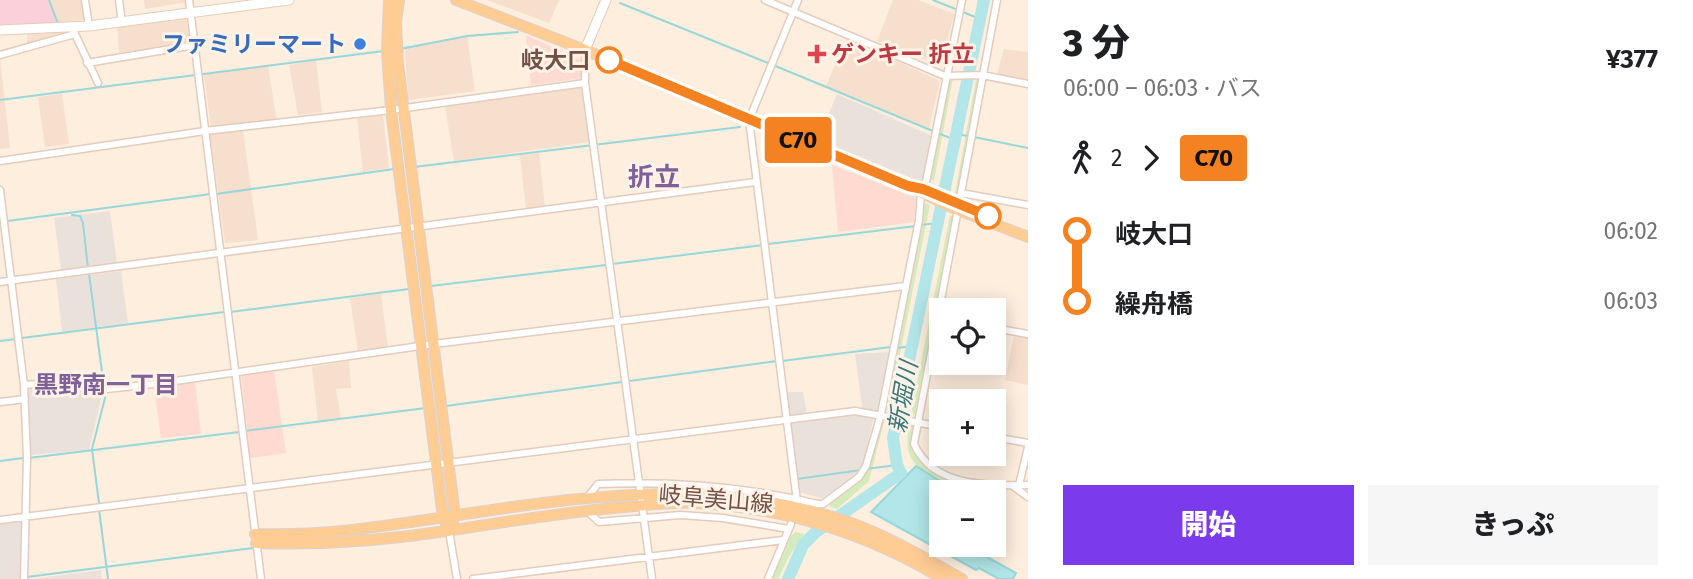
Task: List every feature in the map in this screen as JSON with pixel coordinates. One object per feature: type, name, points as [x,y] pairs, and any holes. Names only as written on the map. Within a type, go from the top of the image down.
[{"type":"main road","points":[[0,30],[73,30],[286,0]]},
{"type":"main road","points":[[389,0],[387,51],[391,110],[433,344],[442,463],[443,517],[449,531]]},
{"type":"main road","points":[[400,0],[397,32],[421,346],[442,463],[455,515],[449,531]]},
{"type":"main road","points":[[456,0],[585,50],[908,186],[960,202],[1028,231]]},
{"type":"main road","points":[[585,50],[607,0]]},
{"type":"main road","points":[[960,202],[1028,237]]},
{"type":"main road","name":"岐阜美山線","points":[[256,538],[330,544],[449,531],[586,504],[638,488],[759,500],[870,541],[943,579]]},
{"type":"main road","name":"岐阜美山線","points":[[256,538],[380,528],[455,515],[586,504],[690,503],[796,513],[869,530],[923,556],[962,579]]},
{"type":"street","points":[[85,0],[89,26]]},
{"type":"street","points":[[119,0],[122,23]]},
{"type":"street","points":[[189,0],[261,579]]},
{"type":"street","points":[[765,0],[949,76],[979,75],[1028,84]]},
{"type":"street","points":[[768,579],[796,513],[749,120],[798,0]]},
{"type":"street","points":[[586,504],[599,522],[643,516],[796,513],[823,503],[859,477],[866,466],[882,414],[962,0]]},
{"type":"street","points":[[942,298],[973,137],[979,75],[997,0]]},
{"type":"street","points":[[0,55],[73,30],[98,83]]},
{"type":"street","points":[[87,63],[195,44]]},
{"type":"street","points":[[585,50],[585,83],[652,579]]},
{"type":"street","points":[[0,160],[585,83]]},
{"type":"street","points":[[0,282],[755,182]]},
{"type":"street","points":[[0,190],[24,385],[27,457],[24,579]]},
{"type":"street","points":[[960,202],[1028,205]]},
{"type":"street","points":[[24,385],[53,383],[97,390],[433,344],[905,286]]},
{"type":"street","points":[[1006,330],[1028,334]]},
{"type":"street","points":[[929,360],[915,421],[914,444],[920,458],[951,479],[973,485],[1028,485]]},
{"type":"street","points":[[0,402],[24,399]]},
{"type":"street","points":[[0,520],[855,411],[929,424]]},
{"type":"street","points":[[1006,440],[1028,445],[1016,485]]},
{"type":"street","points":[[1016,485],[1028,497]]},
{"type":"street","points":[[638,488],[729,488],[796,513]]},
{"type":"street","points":[[449,531],[457,579]]},
{"type":"street","points":[[473,579],[783,540]]},
{"type":"street","points":[[551,569],[553,579]]},
{"type":"shaded area","points":[[0,0],[48,0],[57,25],[0,29]]},
{"type":"shaded area","points":[[48,0],[83,0],[86,19],[57,25]]},
{"type":"shaded area","points":[[144,0],[188,0],[188,2],[145,9]]},
{"type":"shaded area","points":[[487,0],[559,0],[549,23]]},
{"type":"shaded area","points":[[893,0],[918,0],[954,14],[941,66],[877,41]]},
{"type":"shaded area","points":[[186,18],[190,43],[119,53],[117,26]]},
{"type":"shaded area","points":[[67,31],[63,33],[27,44],[27,32]]},
{"type":"shaded area","points":[[526,35],[580,60],[583,78],[531,85]]},
{"type":"shaded area","points":[[467,36],[475,91],[408,100],[405,47]]},
{"type":"shaded area","points":[[847,38],[940,81],[929,128],[826,86]]},
{"type":"shaded area","points":[[1004,49],[1028,52],[1028,80],[997,74]]},
{"type":"shaded area","points":[[0,58],[10,148],[0,149]]},
{"type":"shaded area","points":[[316,60],[322,112],[298,115],[289,65]]},
{"type":"shaded area","points":[[268,66],[277,122],[211,129],[204,74]]},
{"type":"shaded area","points":[[581,86],[589,142],[454,161],[444,100]]},
{"type":"shaded area","points":[[62,94],[69,144],[45,147],[38,97]]},
{"type":"shaded area","points":[[837,94],[932,136],[922,182],[818,140]]},
{"type":"shaded area","points":[[383,115],[389,168],[363,172],[357,118]]},
{"type":"shaded area","points":[[243,130],[258,240],[225,243],[210,134]]},
{"type":"shaded area","points":[[539,153],[545,208],[526,210],[520,155]]},
{"type":"shaded area","points":[[832,165],[916,198],[914,222],[838,232]]},
{"type":"shaded area","points":[[110,211],[117,263],[61,270],[54,218]]},
{"type":"shaded area","points":[[121,271],[128,323],[62,332],[56,279]]},
{"type":"shaded area","points":[[381,294],[388,348],[358,352],[350,298]]},
{"type":"shaded area","points":[[1014,335],[1028,338],[1028,385],[1005,380]]},
{"type":"shaded area","points":[[889,352],[879,407],[874,417],[863,465],[855,475],[824,499],[799,492],[785,392],[803,392],[808,420],[857,412],[863,414],[855,354]]},
{"type":"shaded area","points":[[349,361],[351,388],[336,389],[341,419],[318,422],[312,367]]},
{"type":"shaded area","points":[[274,371],[286,453],[250,458],[241,375]]},
{"type":"shaded area","points":[[195,381],[201,434],[161,438],[154,387]]},
{"type":"shaded area","points":[[52,387],[102,395],[89,450],[30,455],[29,389]]},
{"type":"shaded area","points":[[0,522],[22,522],[20,579],[0,579]]},
{"type":"shaded area","points":[[101,570],[102,579],[32,579]]},
{"type":"green space","points":[[950,78],[953,78],[934,181],[930,180]]},
{"type":"green space","points":[[976,80],[979,82],[959,194],[955,193]]},
{"type":"green space","points":[[925,203],[930,205],[888,413],[885,408]]},
{"type":"green space","points":[[950,215],[955,217],[938,298],[934,298]]},
{"type":"green space","points":[[929,322],[929,344],[914,417],[912,409]]},
{"type":"green space","points":[[883,418],[869,481],[837,509],[829,506],[863,479]]},
{"type":"green space","points":[[910,424],[914,425],[912,444],[917,458],[950,480],[938,480],[914,462],[908,450]]},
{"type":"green space","points":[[795,532],[804,534],[778,579],[771,579],[786,549],[785,543]]},
{"type":"water","points":[[916,466],[938,480],[929,480],[929,544],[871,512]]},
{"type":"water","points":[[952,557],[987,557],[1016,573],[1013,579],[999,579],[979,568],[976,570]]},
{"type":"waterway","points":[[49,0],[58,24]]},
{"type":"waterway","points":[[933,0],[958,10]]},
{"type":"waterway","name":"新堀川","points":[[788,579],[803,545],[816,532],[901,473],[897,465],[893,438],[984,0]]},
{"type":"waterway","points":[[620,3],[768,63]]},
{"type":"waterway","points":[[963,12],[980,19]]},
{"type":"waterway","points":[[400,49],[467,36],[518,32]]},
{"type":"waterway","points":[[0,100],[384,51]]},
{"type":"waterway","points":[[773,65],[933,131]]},
{"type":"waterway","points":[[414,167],[740,127]]},
{"type":"waterway","points":[[938,133],[955,140]]},
{"type":"waterway","points":[[956,134],[968,136]]},
{"type":"waterway","points":[[974,137],[1028,148]]},
{"type":"waterway","points":[[216,194],[394,169]]},
{"type":"waterway","points":[[0,222],[211,194]]},
{"type":"waterway","points":[[72,215],[80,216],[83,223],[88,269]]},
{"type":"waterway","points":[[921,225],[937,223]]},
{"type":"waterway","points":[[768,244],[916,226]]},
{"type":"waterway","points":[[612,264],[763,245]]},
{"type":"waterway","points":[[431,286],[606,265]]},
{"type":"waterway","points":[[89,274],[104,387]]},
{"type":"waterway","points":[[230,312],[409,289]]},
{"type":"waterway","points":[[22,338],[224,312]]},
{"type":"waterway","points":[[0,341],[16,339]]},
{"type":"waterway","points":[[897,348],[912,346]]},
{"type":"waterway","points":[[782,361],[891,347]]},
{"type":"waterway","points":[[446,406],[777,361]]},
{"type":"waterway","points":[[99,503],[92,449],[105,398],[104,392]]},
{"type":"waterway","points":[[244,431],[426,408]]},
{"type":"waterway","points":[[29,458],[239,432]]},
{"type":"waterway","points":[[0,461],[23,458]]},
{"type":"waterway","points":[[866,469],[897,465]]},
{"type":"waterway","points":[[797,479],[861,470]]},
{"type":"waterway","points":[[99,509],[108,579]]},
{"type":"waterway","points":[[27,577],[253,548]]},
{"type":"bus line","name":"C70","points":[[609,60],[908,186],[923,189],[988,216]]},
{"type":"place","name":"ファミリーマート","points":[[360,44]]},
{"type":"place","name":"ゲンキー 折立","points":[[817,54]]},
{"type":"place","name":"岐大口","points":[[609,60]]},
{"type":"district","name":"折立","points":[[654,177]]},
{"type":"district","name":"黒野南一丁目","points":[[106,385]]}]
